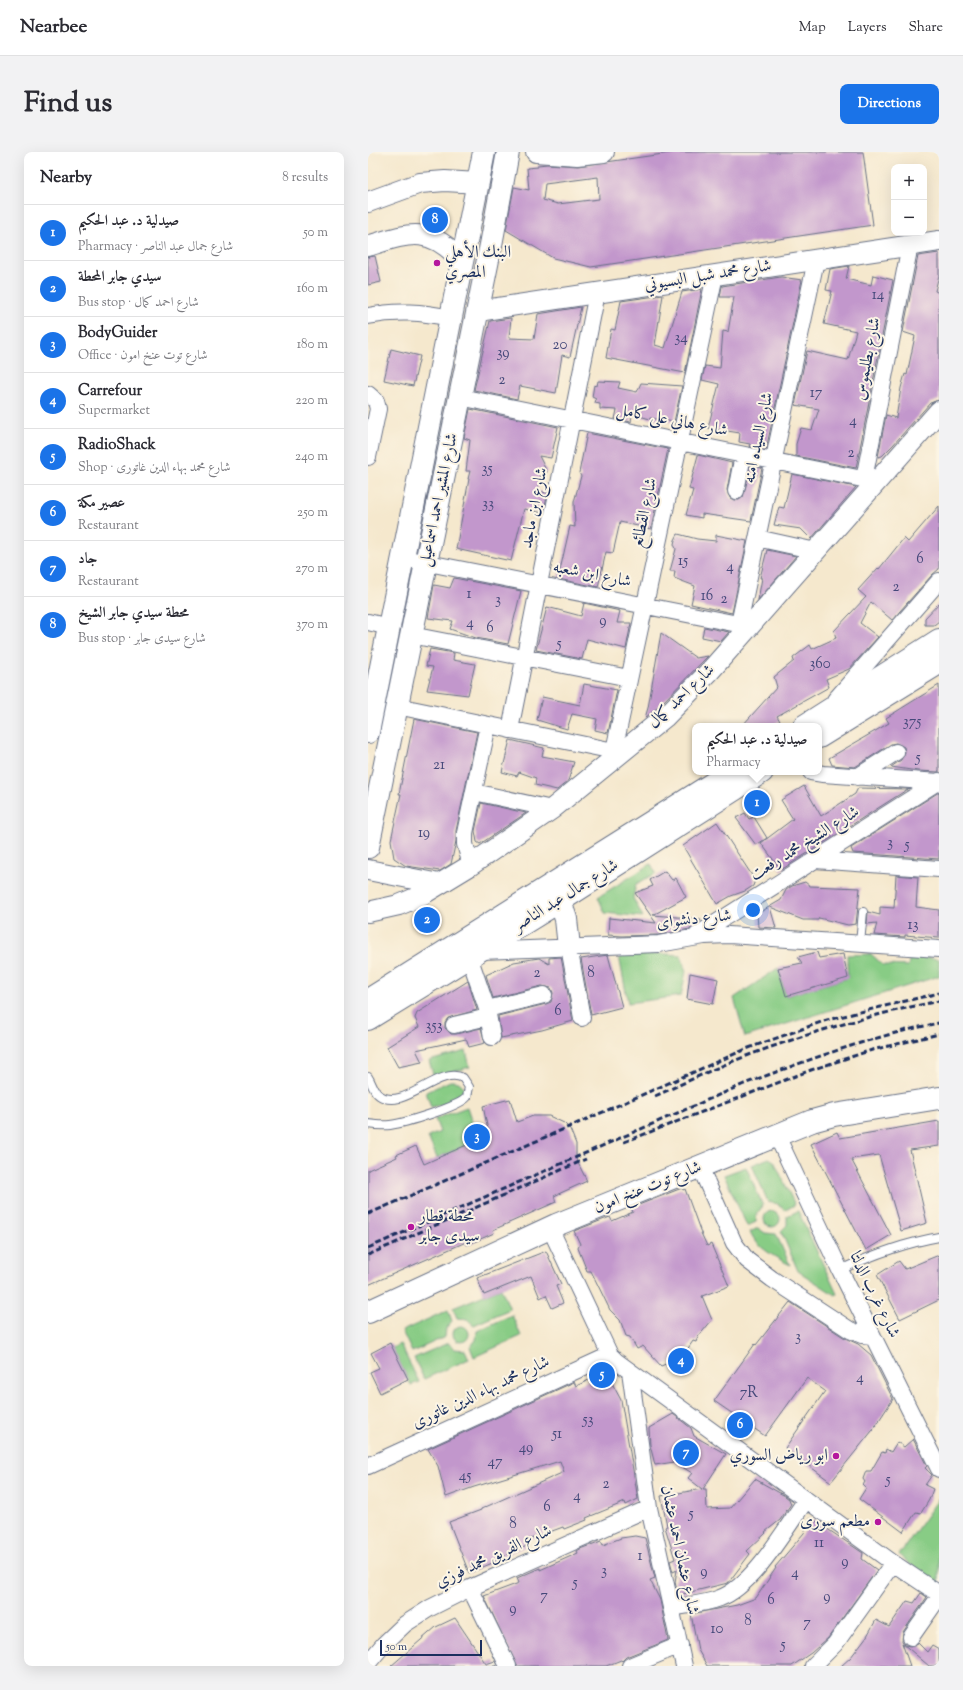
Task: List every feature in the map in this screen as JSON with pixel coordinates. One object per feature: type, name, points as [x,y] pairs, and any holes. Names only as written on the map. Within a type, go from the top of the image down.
[{"type":"main road","points":[[484,155],[507,156]]},
{"type":"main road","name":"شارع المشير احمد اسماعيل","points":[[368,732],[484,155]]},
{"type":"main road","name":"شارع المشير احمد اسماعيل","points":[[368,847],[478,311],[507,156]]},
{"type":"main road","points":[[809,723],[939,640]]},
{"type":"main road","points":[[822,735],[939,663]]},
{"type":"main road","name":"شارع جمال عبد الناصر","points":[[368,1000],[726,775]]},
{"type":"main road","name":"شارع جمال عبد الناصر","points":[[368,1019],[560,901],[757,775]]},
{"type":"main road","points":[[560,901],[566,919],[570,947]]},
{"type":"main road","name":"شارع توت عنخ امون","points":[[368,1312],[550,1228],[823,1117],[939,1098]]},
{"type":"street","points":[[536,152],[577,155],[604,152]]},
{"type":"street","points":[[368,202],[420,183],[445,181],[478,183]]},
{"type":"street","points":[[368,246],[404,235],[420,235],[436,240],[446,246],[462,261]]},
{"type":"street","name":"شارع محمد شبل البسيوني","points":[[478,311],[939,241]]},
{"type":"street","name":"شارع بطليموس","points":[[870,481],[910,245]]},
{"type":"street","name":"شارع السيده امنه","points":[[744,625],[757,538],[816,260]]},
{"type":"street","name":"شارع القطائع","points":[[613,755],[715,275]]},
{"type":"street","name":"شارع ابن ماجد","points":[[510,730],[597,293]]},
{"type":"street","points":[[368,316],[387,312],[408,312],[451,318]]},
{"type":"street","points":[[368,394],[376,401],[378,409],[368,457]]},
{"type":"street","name":"شارع هاني على كامل","points":[[460,397],[870,481]]},
{"type":"street","name":"شارع احمد كمال","points":[[368,912],[399,905],[420,896],[471,865],[552,809],[613,755],[665,716],[710,671],[744,625],[816,551],[870,481],[939,411]]},
{"type":"street","points":[[736,491],[743,455]]},
{"type":"street","points":[[757,538],[816,551]]},
{"type":"street","name":"شارع ابن شعبه","points":[[403,558],[744,625]]},
{"type":"street","points":[[824,713],[939,581]]},
{"type":"street","points":[[368,622],[389,627]]},
{"type":"street","points":[[412,635],[630,678]]},
{"type":"street","points":[[397,706],[488,725],[613,755]]},
{"type":"street","points":[[471,865],[465,844],[465,833],[488,725]]},
{"type":"street","points":[[857,777],[896,752]]},
{"type":"street","points":[[822,774],[939,782]]},
{"type":"street","name":"شارع الشيخ محمد رفعت","points":[[692,938],[939,782]]},
{"type":"street","points":[[474,792],[552,809]]},
{"type":"street","points":[[815,860],[939,869]]},
{"type":"street","points":[[368,870],[439,884]]},
{"type":"street","name":"شارع دنشواى","points":[[473,954],[570,947],[659,944],[717,935],[742,935],[939,949]]},
{"type":"street","points":[[570,947],[582,1018]]},
{"type":"street","points":[[473,954],[492,1037]]},
{"type":"street","points":[[454,1025],[544,995]]},
{"type":"street","name":"شارع غرب الدلتا","points":[[777,1136],[840,1270],[939,1469]]},
{"type":"street","points":[[700,1167],[734,1243],[747,1260],[772,1279],[850,1330],[862,1335],[873,1336]]},
{"type":"street","points":[[550,1228],[610,1355],[616,1361],[893,1563],[939,1594]]},
{"type":"street","name":"شارع محمد بهاء الدين غاتورى","points":[[368,1466],[610,1355]]},
{"type":"street","name":"شارع عثمان احمد عثمان","points":[[630,1371],[649,1508],[684,1666]]},
{"type":"street","points":[[671,1608],[719,1598],[735,1590],[748,1579],[759,1566],[806,1500]]},
{"type":"street","name":"شارع الفريق محمد فوزي","points":[[368,1663],[384,1644],[406,1624],[430,1608],[470,1588],[649,1508]]},
{"type":"street","points":[[813,1666],[835,1644],[893,1563]]},
{"type":"street","points":[[470,1588],[508,1666]]},
{"type":"street","points":[[911,1637],[939,1597]]},
{"type":"street","points":[[630,1666],[680,1645]]},
{"type":"lane","points":[[860,943],[863,912]]},
{"type":"lane","points":[[368,1077],[375,1091],[379,1095],[389,1099],[399,1098],[453,1075],[463,1078],[469,1087],[469,1092],[459,1104],[404,1122],[390,1125],[368,1124]]},
{"type":"lane","points":[[840,1270],[865,1258],[898,1247],[939,1237]]},
{"type":"green space","points":[[651,864],[656,873],[636,884],[633,898],[643,917],[605,913],[598,897]]},
{"type":"green space","points":[[618,951],[681,955],[686,971],[681,996],[628,1003]]},
{"type":"green space","points":[[871,954],[883,965],[908,966],[910,956],[939,959],[939,976],[745,1037],[734,998],[778,968],[786,996],[848,978],[847,955]]},
{"type":"green space","points":[[466,1051],[470,1067],[434,1077],[429,1061]]},
{"type":"green space","points":[[450,1081],[457,1082],[462,1085],[464,1090],[463,1094],[454,1101],[431,1107],[426,1092]]},
{"type":"green space","points":[[467,1107],[478,1140],[437,1158],[428,1137],[440,1132],[435,1119]]},
{"type":"green space","points":[[769,1158],[774,1161],[795,1205],[785,1210],[778,1204],[768,1202],[752,1165]]},
{"type":"green space","points":[[746,1167],[763,1206],[757,1213],[756,1222],[747,1226],[724,1175]]},
{"type":"green space","points":[[772,1211],[779,1216],[780,1219],[775,1226],[772,1227],[765,1222],[764,1219],[769,1212]]},
{"type":"green space","points":[[798,1211],[837,1294],[835,1295],[798,1271],[781,1231],[787,1225],[787,1216]]},
{"type":"green space","points":[[758,1228],[765,1233],[776,1234],[790,1265],[767,1252],[757,1243],[750,1232]]},
{"type":"green space","points":[[501,1288],[510,1309],[474,1325],[467,1319],[457,1318],[453,1308]]},
{"type":"green space","points":[[448,1310],[452,1321],[446,1328],[445,1337],[412,1352],[402,1331]]},
{"type":"green space","points":[[512,1315],[521,1336],[474,1357],[470,1347],[476,1340],[477,1331]]},
{"type":"green space","points":[[461,1326],[468,1331],[469,1334],[464,1341],[461,1342],[454,1337],[453,1334],[458,1327]]},
{"type":"green space","points":[[448,1343],[455,1349],[465,1350],[469,1359],[424,1379],[414,1358]]},
{"type":"green space","points":[[400,1344],[419,1382],[411,1385],[392,1348]]},
{"type":"green space","points":[[939,1498],[939,1585],[919,1572],[899,1555]]},
{"type":"building","points":[[677,152],[863,152],[873,225],[591,267],[553,258],[506,230],[514,187],[529,190],[527,168],[547,164],[578,166]],"holes":[[[598,177],[599,199],[558,204],[543,200],[545,184]]]},
{"type":"building","points":[[939,253],[939,275],[935,291],[939,293],[939,400],[930,403],[893,445],[882,456],[878,457],[886,415],[896,418],[901,388],[905,374],[907,375],[915,336],[903,332],[918,256]]},
{"type":"building","points":[[375,256],[381,282],[368,285],[368,257]]},
{"type":"building","points":[[849,266],[846,279],[871,285],[873,275],[893,280],[856,468],[796,456],[796,444],[801,428],[812,430],[819,409],[795,405],[807,351],[848,360],[856,331],[824,324],[832,291],[826,290],[830,269]]},
{"type":"building","points":[[781,277],[802,280],[766,450],[749,446],[750,444],[739,442],[740,433],[708,428],[719,384],[702,380],[705,366],[720,368],[723,331],[728,332],[734,297],[720,297],[722,286]]},
{"type":"building","points":[[702,289],[685,373],[606,358],[611,329],[615,330],[621,301],[663,295],[655,345],[665,348],[682,292]]},
{"type":"building","points":[[581,307],[570,357],[562,355],[556,393],[520,386],[517,399],[474,390],[490,321],[511,318],[509,338],[534,339],[538,314]]},
{"type":"building","points":[[391,349],[420,356],[413,386],[384,380]]},
{"type":"building","points":[[598,381],[620,382],[618,388],[637,392],[641,383],[682,386],[674,422],[650,419],[632,414],[631,422],[615,419],[617,410],[600,409],[600,404],[595,403],[596,399],[592,397],[594,385],[597,386]]},
{"type":"building","points":[[470,409],[558,427],[551,458],[539,456],[547,472],[541,475],[537,491],[548,493],[543,513],[524,509],[511,561],[456,549],[470,471],[466,471],[470,440],[464,438]]},
{"type":"building","points":[[587,433],[668,449],[651,529],[620,522],[613,553],[606,552],[598,587],[558,579],[570,526],[575,527],[574,502],[581,476],[579,473]]},
{"type":"building","points":[[698,455],[732,463],[727,490],[730,498],[734,500],[739,500],[743,497],[751,466],[762,468],[751,521],[702,514],[702,518],[686,515],[693,490],[689,489]]},
{"type":"building","points":[[792,474],[856,487],[811,539],[801,529],[774,525],[779,507],[784,508]]},
{"type":"building","points":[[939,506],[939,569],[892,620],[871,602],[860,623],[878,637],[849,669],[826,679],[829,687],[777,716],[780,721],[776,723],[745,723],[777,687],[774,677],[794,661],[793,658],[810,645],[812,649],[836,638],[834,631],[866,597],[858,590],[878,568],[879,569],[904,538],[908,542]]},
{"type":"building","points":[[678,534],[697,539],[716,541],[716,535],[747,541],[732,613],[691,604],[695,586],[674,578],[675,571],[670,571],[676,549],[674,544]]},
{"type":"building","points":[[767,550],[796,556],[758,600],[762,578],[760,578]]},
{"type":"building","points":[[454,578],[521,591],[508,644],[476,638],[450,629],[453,621],[428,618],[434,585],[450,588]]},
{"type":"building","points":[[584,603],[620,611],[617,623],[631,623],[626,649],[587,639],[582,659],[536,650],[547,607],[581,616]]},
{"type":"building","points":[[939,603],[939,621],[934,625],[925,625],[925,618]]},
{"type":"building","points":[[704,627],[729,632],[721,641],[702,637]]},
{"type":"building","points":[[661,633],[696,658],[708,656],[657,708],[645,718],[648,708]]},
{"type":"building","points":[[430,649],[454,653],[453,660],[475,664],[468,695],[427,690],[433,667],[426,666]]},
{"type":"building","points":[[584,684],[617,690],[608,733],[595,730],[597,719],[572,714],[567,729],[537,720],[542,697],[580,705]]},
{"type":"building","points":[[939,685],[939,772],[891,767],[901,760],[905,752],[904,747],[896,743],[891,744],[855,767],[832,765],[829,758],[889,723],[886,718]]},
{"type":"building","points":[[414,719],[477,732],[456,831],[456,841],[451,864],[440,871],[406,866],[394,858],[391,840],[401,794],[399,794]]},
{"type":"building","points":[[510,740],[544,748],[542,756],[574,762],[568,781],[557,790],[535,785],[536,778],[519,772],[517,776],[502,772]]},
{"type":"building","points":[[804,786],[821,816],[855,794],[858,788],[908,789],[781,870],[761,843],[793,819],[781,800]]},
{"type":"building","points":[[939,792],[939,859],[853,853],[851,848]]},
{"type":"building","points":[[481,803],[526,813],[480,844],[477,842],[475,831]]},
{"type":"building","points":[[745,813],[749,819],[754,817],[767,838],[756,845],[736,818]]},
{"type":"building","points":[[717,822],[755,880],[753,886],[717,904],[683,846]]},
{"type":"building","points":[[665,871],[672,880],[676,878],[686,897],[653,915],[701,919],[700,922],[690,929],[658,935],[608,935],[609,918],[656,923],[635,893],[653,886],[650,880]]},
{"type":"building","points":[[896,875],[918,877],[916,907],[939,910],[939,938],[905,935],[905,937],[874,935],[877,923],[867,924],[868,912],[880,915],[880,907],[894,908]]},
{"type":"building","points":[[805,882],[810,886],[860,888],[856,924],[848,925],[819,918],[818,920],[803,920],[770,907],[776,928],[758,927],[757,914],[781,900],[786,890],[792,886]]},
{"type":"building","points":[[817,952],[819,958],[843,954],[848,978],[786,996],[778,968],[802,963],[798,957]]},
{"type":"building","points":[[608,955],[622,1007],[591,1015],[581,959]]},
{"type":"building","points":[[561,957],[573,1021],[542,1030],[501,1038],[498,1016],[551,1002],[553,993],[551,988],[542,986],[493,998],[486,975],[514,962],[539,958],[549,964],[549,958]]},
{"type":"building","points":[[690,973],[718,979],[713,1004],[687,999]]},
{"type":"building","points":[[468,981],[477,1010],[448,1018],[445,1022],[445,1028],[451,1034],[456,1034],[481,1028],[485,1043],[469,1047],[466,1039],[416,1050],[422,1062],[398,1067],[387,1047],[419,1027],[415,1018],[417,1013]]},
{"type":"building","name":"محطة قطار سيدى جابر","points":[[510,1099],[517,1122],[533,1116],[549,1116],[564,1123],[570,1129],[576,1144],[576,1159],[587,1181],[554,1196],[556,1202],[493,1230],[494,1233],[467,1245],[466,1242],[368,1285],[368,1170],[397,1157],[396,1155],[416,1146],[424,1164],[489,1135],[483,1106]]},
{"type":"building","points":[[939,1121],[939,1146],[910,1150],[927,1223],[901,1231],[879,1155],[851,1159],[891,1235],[866,1250],[811,1144],[837,1132],[840,1138]]},
{"type":"building","points":[[682,1188],[683,1190],[685,1189],[707,1246],[711,1244],[729,1286],[702,1296],[712,1320],[698,1337],[696,1342],[693,1341],[682,1357],[661,1366],[643,1346],[637,1349],[630,1337],[626,1336],[620,1320],[610,1310],[591,1271],[587,1271],[578,1248],[580,1244],[574,1231],[610,1217],[612,1221],[633,1212],[631,1208]]},
{"type":"building","points":[[546,1251],[561,1284],[556,1286],[563,1303],[552,1308],[546,1295],[540,1298],[531,1276],[484,1295],[477,1278]]},
{"type":"building","points":[[939,1255],[939,1300],[900,1319],[877,1275],[899,1261],[905,1269]]},
{"type":"building","points":[[790,1302],[845,1338],[858,1344],[871,1355],[893,1399],[872,1431],[831,1482],[785,1448],[825,1391],[807,1378],[765,1436],[714,1401],[755,1344],[756,1345]]},
{"type":"building","points":[[390,1343],[408,1379],[380,1393],[370,1372],[379,1368],[371,1353]]},
{"type":"building","points":[[606,1372],[621,1400],[638,1499],[626,1505],[625,1502],[564,1529],[563,1527],[525,1541],[527,1546],[496,1559],[497,1561],[469,1573],[449,1522],[481,1510],[564,1472],[560,1461],[446,1497],[438,1466],[428,1449],[574,1382],[576,1386]]},
{"type":"building","points":[[673,1414],[691,1428],[694,1436],[726,1454],[703,1489],[706,1489],[707,1509],[730,1508],[755,1479],[785,1496],[789,1499],[791,1504],[780,1520],[765,1532],[766,1533],[747,1551],[750,1554],[728,1583],[678,1595],[675,1582],[677,1570],[673,1572],[670,1561],[675,1559],[665,1527],[667,1526],[661,1496],[702,1489],[688,1478],[692,1473],[674,1462],[655,1465],[650,1445],[649,1428]]},
{"type":"building","points":[[913,1439],[927,1466],[925,1468],[932,1475],[925,1485],[933,1489],[929,1500],[921,1513],[916,1512],[903,1532],[859,1499],[866,1488],[863,1485],[865,1482],[863,1479],[866,1471],[871,1471],[882,1452],[885,1453],[886,1449],[891,1452],[897,1442],[904,1447]]},
{"type":"building","points":[[811,1518],[863,1553],[862,1559],[877,1570],[828,1638],[811,1653],[792,1666],[707,1666],[698,1650],[691,1614],[737,1605],[756,1598],[776,1568],[775,1567],[804,1533]]},
{"type":"building","points":[[635,1536],[645,1538],[655,1578],[650,1580],[660,1600],[668,1640],[626,1657],[622,1661],[621,1660],[606,1666],[517,1666],[484,1596],[519,1583],[517,1578],[540,1568],[540,1570],[578,1553],[577,1551],[580,1549],[601,1541],[603,1545],[621,1538]]},
{"type":"building","points":[[921,1593],[927,1597],[903,1632],[902,1641],[905,1645],[910,1646],[918,1643],[927,1652],[932,1645],[939,1649],[939,1666],[929,1666],[902,1643],[910,1666],[841,1666],[851,1657],[867,1636],[876,1620],[889,1627],[907,1601],[914,1603]]},
{"type":"building","points":[[455,1618],[486,1664],[495,1661],[497,1666],[391,1666],[436,1627]]},
{"type":"railway","points":[[368,1214],[746,1049],[827,1020],[939,993]]},
{"type":"railway","points":[[655,1096],[737,1060],[772,1047],[843,1024],[939,1001]]},
{"type":"railway","points":[[368,1248],[744,1084],[865,1042],[914,1028],[939,1023]]},
{"type":"railway","points":[[624,1142],[811,1070],[872,1050],[939,1034]]},
{"type":"railway","points":[[368,1255],[586,1159]]},
{"type":"place","name":"محطة سيدي جابر الشيخ","points":[[435,220]]},
{"type":"place","name":"البنك الأهلي المصري","points":[[437,263]]},
{"type":"place","name":"صيدلية د. عبد الحكيم","points":[[757,803]]},
{"type":"place","name":"سيدي جابر المحطة","points":[[427,920]]},
{"type":"place","name":"BodyGuider","points":[[477,1137]]},
{"type":"place","name":"محطة قطار سيدى جابر","points":[[411,1227]]},
{"type":"place","name":"Carrefour","points":[[681,1361]]},
{"type":"place","name":"RadioShack","points":[[602,1375]]},
{"type":"place","name":"عصير مكة","points":[[740,1425]]},
{"type":"place","name":"جاد","points":[[686,1453]]},
{"type":"place","name":"ابو رياض السوري","points":[[836,1456]]},
{"type":"place","name":"مطعم سورى","points":[[878,1522]]}]
